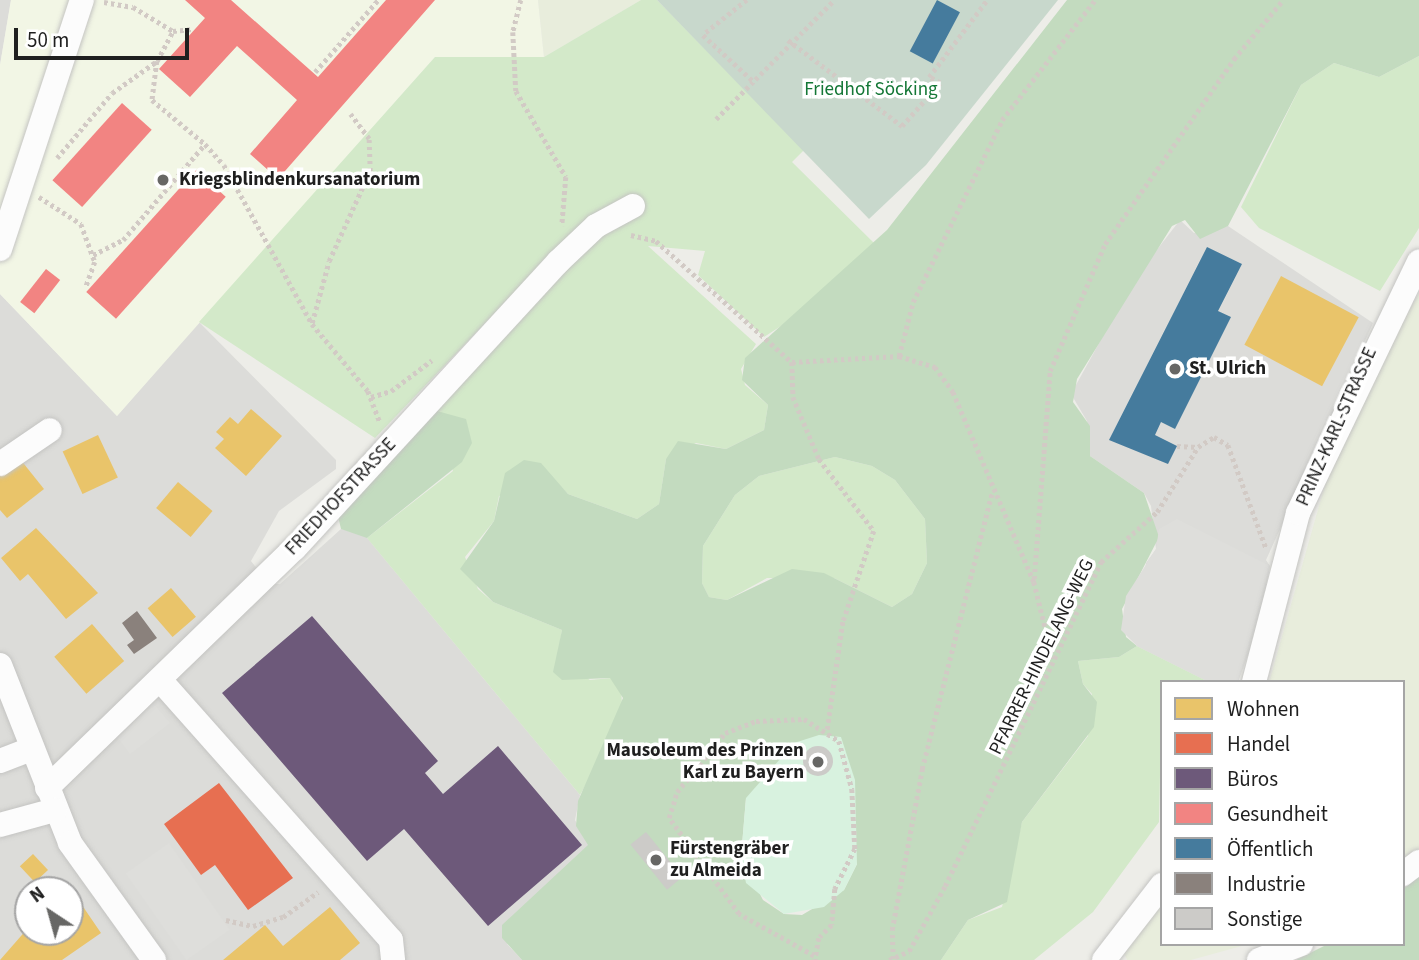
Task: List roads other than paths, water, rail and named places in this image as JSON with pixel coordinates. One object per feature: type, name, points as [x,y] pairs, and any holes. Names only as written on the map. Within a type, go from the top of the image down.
[{"type":"street","points":[[0,249],[36,193],[82,0]]},
{"type":"street","name":"FRIEDHOFSTRASSE","points":[[51,799],[596,226],[633,206]]},
{"type":"street","name":"PRINZ-KARL-STRASSE","points":[[1254,680],[1284,560],[1325,447],[1419,262]]},
{"type":"street","points":[[0,464],[50,430]]},
{"type":"street","points":[[0,665],[51,799],[117,908],[153,960]]},
{"type":"street","points":[[161,681],[391,940],[393,960]]},
{"type":"street","points":[[0,761],[32,749]]},
{"type":"street","points":[[0,825],[51,799]]},
{"type":"street","points":[[1104,960],[1160,888]]},
{"type":"street","points":[[1259,960],[1296,946]]},
{"type":"place","name":"Kriegsblindenkursanatorium","points":[[163,180]]},
{"type":"place","name":"St. Ulrich","points":[[1175,369]]},
{"type":"place","name":"Mausoleum des Prinzen Karl zu Bayern","points":[[818,762]]},
{"type":"place","name":"Fürstengräber zu Almeida","points":[[656,860]]},
{"type":"park label","name":"Friedhof Söcking","points":[[871,90]]}]
